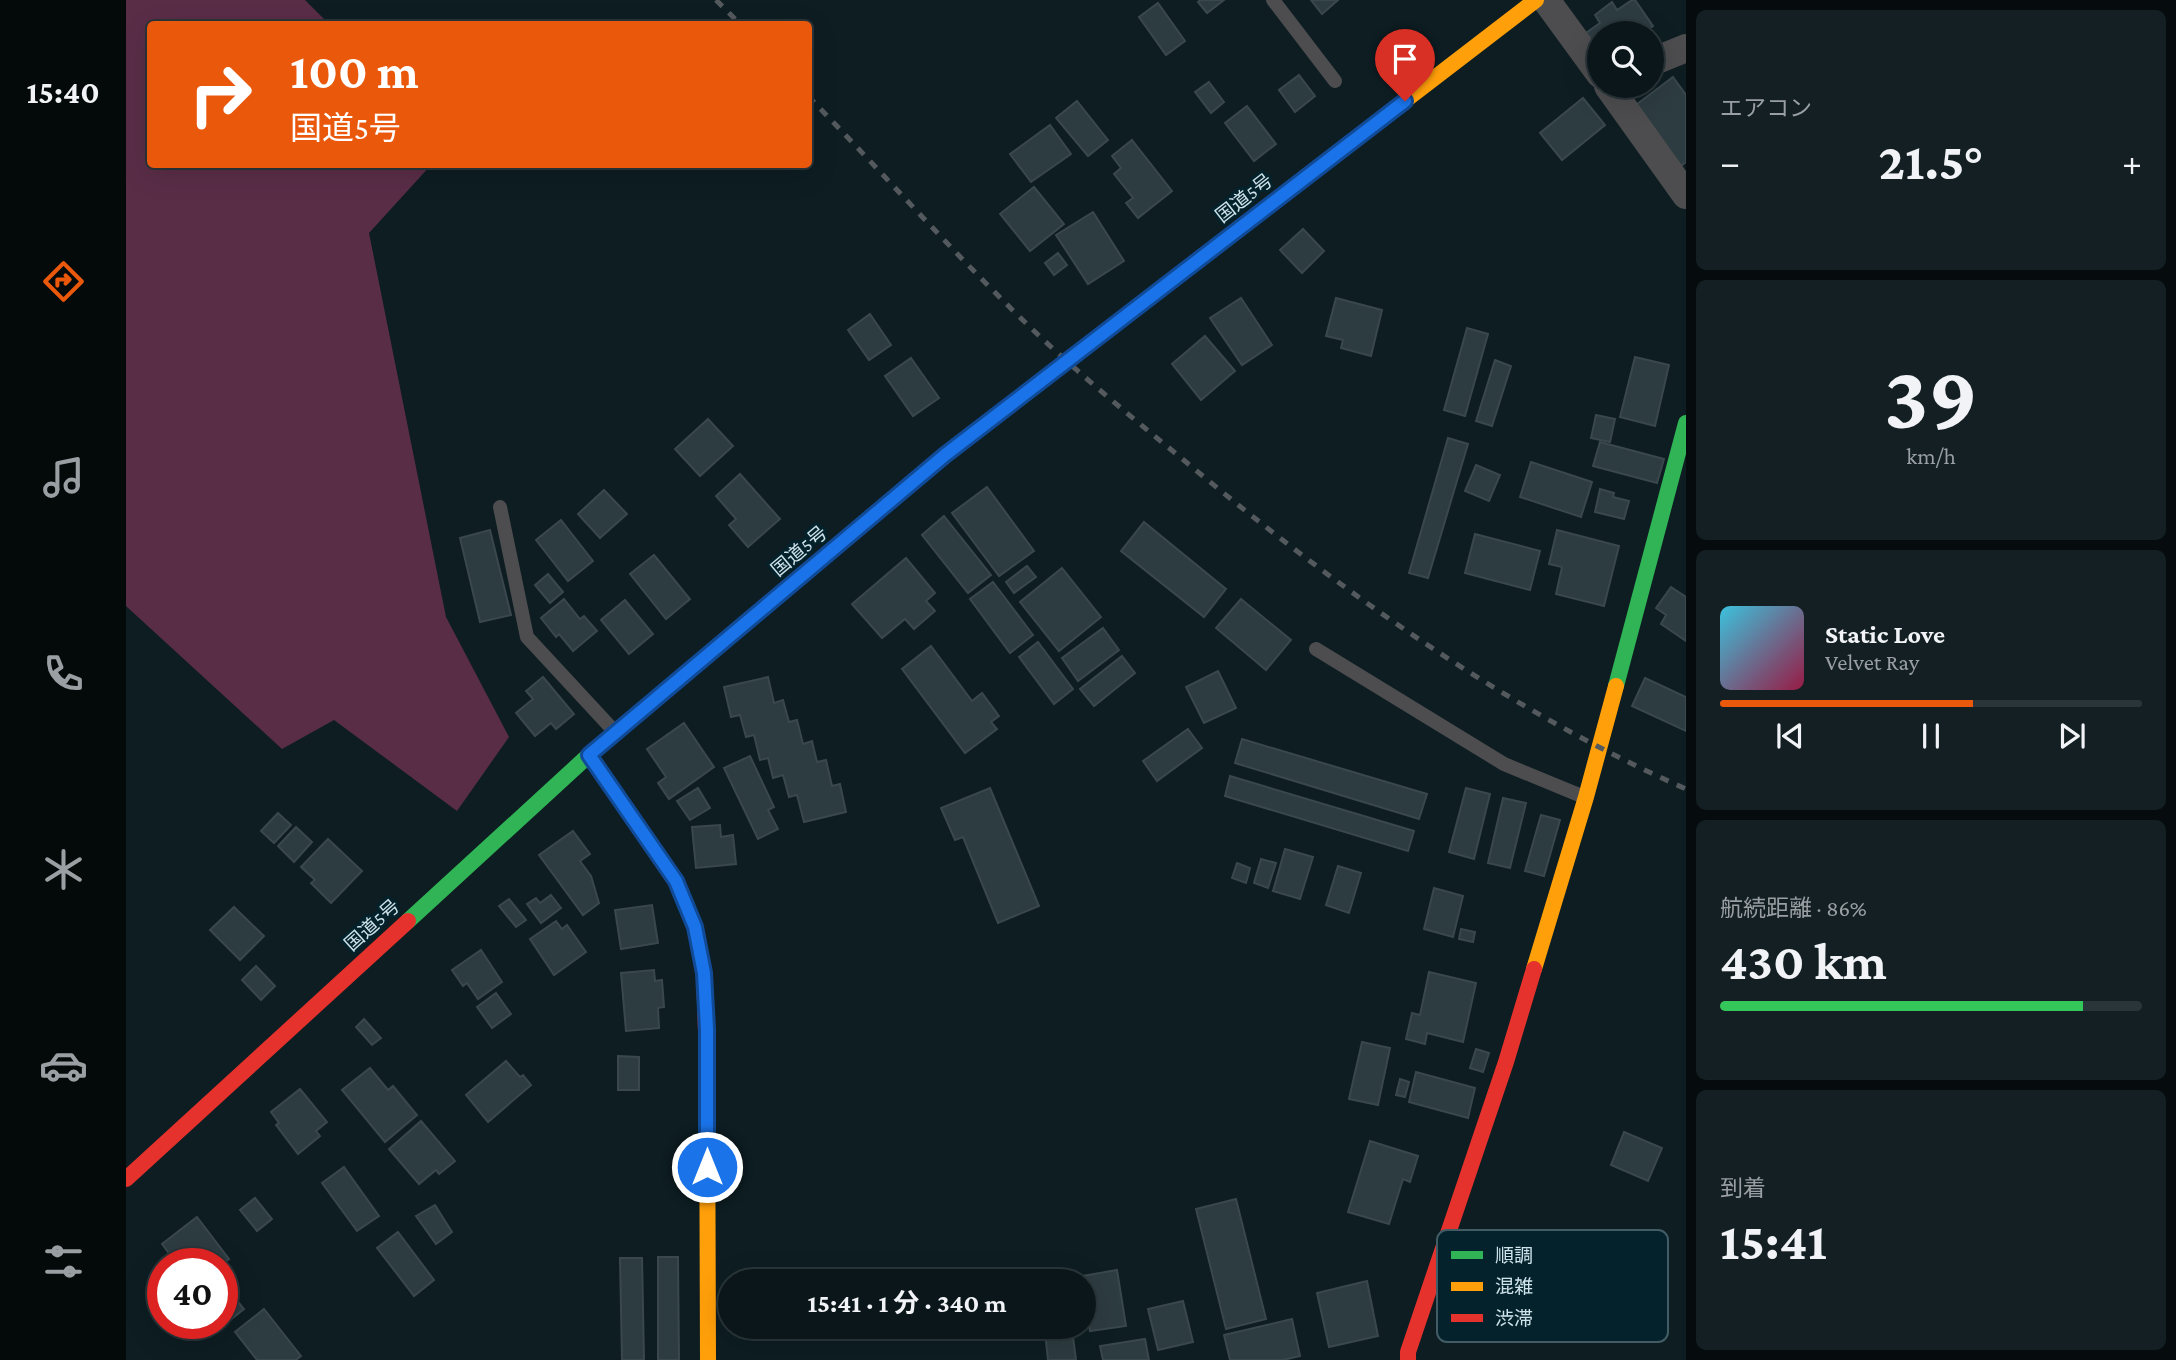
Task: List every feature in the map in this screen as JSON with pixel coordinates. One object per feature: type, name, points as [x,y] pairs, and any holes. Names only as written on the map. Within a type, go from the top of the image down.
[{"type":"main road","name":"国道5号","points":[[126,1179],[589,755],[945,455],[1536,0]]},
{"type":"main road","points":[[1447,1230],[1506,1062],[1586,797],[1686,423]]},
{"type":"main road","points":[[589,755],[676,881],[695,927],[704,973],[707,1029],[708,1360]]},
{"type":"main road","points":[[1402,1357],[1437,1258]]},
{"type":"street","points":[[1546,0],[1587,56]]},
{"type":"street","points":[[1664,57],[1686,48]]},
{"type":"street","points":[[1617,98],[1686,195]]},
{"type":"lane","points":[[1273,0],[1335,81]]},
{"type":"lane","points":[[500,507],[527,637],[616,733]]},
{"type":"lane","points":[[1316,649],[1504,764],[1586,797]]},
{"type":"shaded area","points":[[126,0],[305,0],[326,21],[147,21],[147,168],[428,168],[369,233],[446,617],[509,737],[457,811],[334,720],[282,749],[126,606]]},
{"type":"building","points":[[1224,0],[1207,13],[1198,2]]},
{"type":"building","points":[[1311,0],[1338,0],[1322,14]]},
{"type":"building","points":[[1635,0],[1650,21],[1599,21],[1595,15],[1612,2],[1617,10]]},
{"type":"building","points":[[1158,3],[1185,41],[1166,55],[1139,17]]},
{"type":"building","points":[[1299,75],[1315,96],[1295,112],[1279,90]]},
{"type":"building","points":[[1673,77],[1686,95],[1686,162],[1681,166],[1636,105],[1645,98],[1664,98],[1664,84]]},
{"type":"building","points":[[1209,82],[1224,102],[1211,113],[1195,92]]},
{"type":"building","points":[[1583,98],[1605,125],[1562,160],[1540,133]]},
{"type":"building","points":[[1077,101],[1108,140],[1088,156],[1056,118]]},
{"type":"building","points":[[1247,106],[1276,144],[1254,161],[1225,123]]},
{"type":"building","points":[[1050,125],[1071,154],[1031,182],[1010,154]]},
{"type":"building","points":[[1132,140],[1172,191],[1138,218],[1126,203],[1133,198],[1114,174],[1121,168],[1112,156]]},
{"type":"building","points":[[1034,187],[1064,224],[1030,251],[1000,214]]},
{"type":"building","points":[[1093,212],[1124,261],[1088,284],[1056,235]]},
{"type":"building","points":[[1303,229],[1324,251],[1302,273],[1280,250]]},
{"type":"building","points":[[1058,253],[1067,265],[1054,275],[1045,263]]},
{"type":"building","points":[[1241,298],[1272,345],[1242,365],[1210,318]]},
{"type":"building","points":[[1336,298],[1382,310],[1371,356],[1341,348],[1343,340],[1326,336]]},
{"type":"building","points":[[870,314],[891,345],[869,360],[848,330]]},
{"type":"building","points":[[1467,328],[1488,334],[1465,416],[1444,410]]},
{"type":"building","points":[[1205,336],[1235,371],[1201,400],[1172,364]]},
{"type":"building","points":[[1635,357],[1669,365],[1655,426],[1620,417]]},
{"type":"building","points":[[911,358],[939,398],[913,416],[885,376]]},
{"type":"building","points":[[1495,360],[1511,366],[1492,426],[1476,421]]},
{"type":"building","points":[[1596,415],[1615,419],[1610,442],[1591,438]]},
{"type":"building","points":[[708,419],[733,446],[700,476],[675,449]]},
{"type":"building","points":[[1448,438],[1468,444],[1428,578],[1409,573]]},
{"type":"building","points":[[1600,442],[1664,459],[1657,483],[1593,466]]},
{"type":"building","points":[[1531,462],[1592,482],[1581,517],[1520,497]]},
{"type":"building","points":[[1476,465],[1500,475],[1489,501],[1465,491]]},
{"type":"building","points":[[740,474],[780,519],[748,547],[729,525],[736,519],[716,496]]},
{"type":"building","points":[[987,487],[1034,551],[999,576],[952,513]]},
{"type":"building","points":[[1600,489],[1614,493],[1613,497],[1629,501],[1624,519],[1595,512]]},
{"type":"building","points":[[604,490],[627,514],[600,538],[578,514]]},
{"type":"building","points":[[944,516],[991,575],[968,593],[922,535]]},
{"type":"building","points":[[561,520],[593,561],[568,581],[536,540]]},
{"type":"building","points":[[1144,522],[1226,589],[1204,617],[1121,551]]},
{"type":"building","points":[[490,530],[511,615],[480,622],[460,538]]},
{"type":"building","points":[[1557,530],[1619,546],[1604,606],[1556,594],[1562,567],[1549,564]]},
{"type":"building","points":[[1475,534],[1540,551],[1530,590],[1465,573]]},
{"type":"building","points":[[654,555],[690,599],[666,619],[630,574]]},
{"type":"building","points":[[906,558],[935,593],[926,601],[935,611],[914,629],[905,619],[882,638],[852,604]]},
{"type":"building","points":[[1027,566],[1036,577],[1014,593],[1006,582]]},
{"type":"building","points":[[1062,568],[1101,617],[1059,651],[1020,602]]},
{"type":"building","points":[[548,574],[563,592],[550,603],[535,585]]},
{"type":"building","points":[[993,582],[1033,635],[1010,653],[970,599]]},
{"type":"building","points":[[1671,587],[1686,597],[1686,641],[1661,624],[1666,615],[1656,608]]},
{"type":"building","points":[[564,599],[580,619],[584,616],[597,631],[573,651],[559,634],[556,637],[541,618]]},
{"type":"building","points":[[1241,599],[1291,640],[1266,670],[1216,628]]},
{"type":"building","points":[[625,600],[653,634],[629,654],[601,620]]},
{"type":"building","points":[[1103,628],[1119,650],[1078,681],[1062,658]]},
{"type":"building","points":[[1038,642],[1073,689],[1054,704],[1019,657]]},
{"type":"building","points":[[931,646],[972,701],[982,693],[999,716],[991,722],[997,729],[965,753],[902,669]]},
{"type":"building","points":[[1122,656],[1135,673],[1094,706],[1080,689]]},
{"type":"building","points":[[1218,671],[1236,708],[1204,723],[1186,687]]},
{"type":"building","points":[[543,677],[574,714],[556,729],[551,723],[535,736],[516,713],[533,699],[526,691]]},
{"type":"building","points":[[768,677],[774,703],[783,700],[789,722],[797,720],[803,744],[812,741],[817,762],[826,760],[832,786],[840,784],[846,812],[804,822],[797,795],[789,797],[783,775],[773,778],[768,758],[760,760],[754,735],[746,737],[740,715],[731,717],[724,687]]},
{"type":"building","points":[[1645,678],[1686,697],[1686,731],[1632,706]]},
{"type":"building","points":[[684,723],[714,767],[669,799],[658,783],[666,777],[647,749]]},
{"type":"building","points":[[1188,729],[1202,748],[1157,781],[1143,761]]},
{"type":"building","points":[[1242,739],[1427,794],[1419,819],[1235,763]]},
{"type":"building","points":[[750,756],[774,807],[768,810],[778,829],[758,839],[724,768]]},
{"type":"building","points":[[1230,776],[1414,831],[1408,851],[1225,796]]},
{"type":"building","points":[[698,788],[710,808],[690,820],[677,801]]},
{"type":"building","points":[[990,788],[1039,906],[998,923],[963,837],[955,840],[941,808]]},
{"type":"building","points":[[1466,788],[1490,794],[1474,859],[1449,852]]},
{"type":"building","points":[[1503,798],[1526,803],[1510,868],[1488,863]]},
{"type":"building","points":[[278,813],[291,825],[274,843],[261,831]]},
{"type":"building","points":[[1541,815],[1560,820],[1544,876],[1525,871]]},
{"type":"building","points":[[720,825],[721,837],[733,835],[736,864],[696,868],[692,827]]},
{"type":"building","points":[[296,827],[312,842],[294,862],[278,846]]},
{"type":"building","points":[[573,831],[590,854],[580,861],[591,876],[599,903],[583,915],[539,855]]},
{"type":"building","points":[[328,839],[362,871],[331,903],[311,883],[315,880],[301,867]]},
{"type":"building","points":[[1285,849],[1313,857],[1300,899],[1273,891]]},
{"type":"building","points":[[1261,859],[1276,863],[1268,888],[1254,883]]},
{"type":"building","points":[[1237,863],[1250,868],[1246,883],[1232,878]]},
{"type":"building","points":[[1338,866],[1361,873],[1349,913],[1326,905]]},
{"type":"building","points":[[1434,888],[1463,896],[1453,937],[1424,929]]},
{"type":"building","points":[[551,895],[561,908],[541,923],[527,904],[536,898],[540,903]]},
{"type":"building","points":[[509,899],[526,920],[516,927],[499,906]]},
{"type":"building","points":[[652,905],[658,943],[621,949],[615,910]]},
{"type":"building","points":[[234,907],[264,936],[240,960],[210,930]]},
{"type":"building","points":[[556,921],[562,929],[567,925],[586,952],[554,975],[530,939]]},
{"type":"building","points":[[1461,929],[1475,932],[1473,942],[1459,939]]},
{"type":"building","points":[[481,950],[502,982],[478,999],[467,983],[463,986],[452,970]]},
{"type":"building","points":[[256,966],[275,986],[261,1000],[242,980]]},
{"type":"building","points":[[654,970],[655,981],[662,980],[664,1007],[658,1008],[659,1028],[626,1031],[621,973]]},
{"type":"building","points":[[1429,972],[1476,983],[1463,1042],[1427,1033],[1425,1044],[1406,1039],[1412,1013],[1420,1015]]},
{"type":"building","points":[[496,993],[511,1014],[492,1028],[477,1007]]},
{"type":"building","points":[[364,1019],[381,1038],[372,1045],[356,1027]]},
{"type":"building","points":[[1362,1042],[1390,1048],[1378,1105],[1349,1099]]},
{"type":"building","points":[[1476,1049],[1489,1053],[1483,1072],[1470,1068]]},
{"type":"building","points":[[618,1056],[639,1057],[639,1090],[618,1090]]},
{"type":"building","points":[[506,1061],[531,1085],[488,1122],[466,1095]]},
{"type":"building","points":[[370,1068],[388,1090],[393,1086],[417,1115],[385,1142],[342,1090]]},
{"type":"building","points":[[1416,1072],[1475,1088],[1468,1118],[1409,1102]]},
{"type":"building","points":[[1400,1079],[1409,1082],[1405,1097],[1396,1095]]},
{"type":"building","points":[[300,1089],[327,1122],[316,1131],[320,1136],[298,1154],[276,1125],[279,1123],[271,1112]]},
{"type":"building","points":[[421,1121],[455,1161],[439,1174],[436,1170],[419,1184],[389,1149]]},
{"type":"building","points":[[1624,1132],[1662,1148],[1648,1181],[1611,1165]]},
{"type":"building","points":[[1370,1141],[1418,1156],[1410,1182],[1403,1179],[1389,1224],[1348,1212]]},
{"type":"building","points":[[344,1167],[379,1216],[357,1231],[322,1183]]},
{"type":"building","points":[[255,1198],[272,1219],[257,1231],[240,1210]]},
{"type":"building","points":[[1236,1199],[1266,1319],[1226,1329],[1196,1209]]},
{"type":"building","points":[[435,1205],[452,1232],[436,1244],[416,1216]]},
{"type":"building","points":[[197,1217],[221,1248],[165,1248],[162,1244]]},
{"type":"building","points":[[398,1232],[434,1280],[414,1296],[377,1248]]},
{"type":"building","points":[[658,1257],[678,1257],[679,1360],[658,1360]]},
{"type":"building","points":[[620,1258],[642,1258],[644,1360],[622,1360]]},
{"type":"building","points":[[1117,1270],[1126,1326],[1096,1330],[1096,1274]]},
{"type":"building","points":[[1367,1281],[1378,1336],[1329,1347],[1317,1293]]},
{"type":"building","points":[[1183,1301],[1193,1342],[1158,1350],[1148,1309]]},
{"type":"building","points":[[238,1302],[244,1309],[238,1314]]},
{"type":"building","points":[[264,1309],[301,1356],[296,1360],[257,1360],[238,1336],[238,1330]]},
{"type":"building","points":[[1292,1319],[1300,1356],[1283,1360],[1230,1360],[1224,1335]]},
{"type":"building","points":[[1046,1339],[1073,1339],[1076,1360],[1048,1360]]},
{"type":"building","points":[[1145,1339],[1149,1360],[1103,1360],[1100,1346]]},
{"type":"railway","points":[[716,0],[737,21]]},
{"type":"railway","points":[[812,100],[975,272],[1069,364],[1303,556],[1425,643],[1488,684],[1552,722],[1686,789]]},
{"type":"traffic: fast","points":[[1019,398],[1381,119]]},
{"type":"traffic: fast","points":[[1616,686],[1686,423]]},
{"type":"traffic: fast","points":[[408,921],[589,755],[674,683]]},
{"type":"traffic: slow","points":[[1381,119],[1536,0]]},
{"type":"traffic: slow","points":[[1534,969],[1616,686]]},
{"type":"traffic: slow","points":[[707,1062],[708,1360]]},
{"type":"traffic: jam","points":[[674,683],[945,455],[1019,398]]},
{"type":"traffic: jam","points":[[589,755],[676,882],[695,927],[704,973],[707,1062]]},
{"type":"traffic: jam","points":[[126,1179],[408,921]]},
{"type":"traffic: jam","points":[[1449,1230],[1534,969]]},
{"type":"traffic: jam","points":[[1408,1360],[1408,1352],[1437,1266]]},
{"type":"route","points":[[707,1167],[707,1029],[704,973],[695,927],[676,881],[589,755],[945,455],[1405,101]]}]
